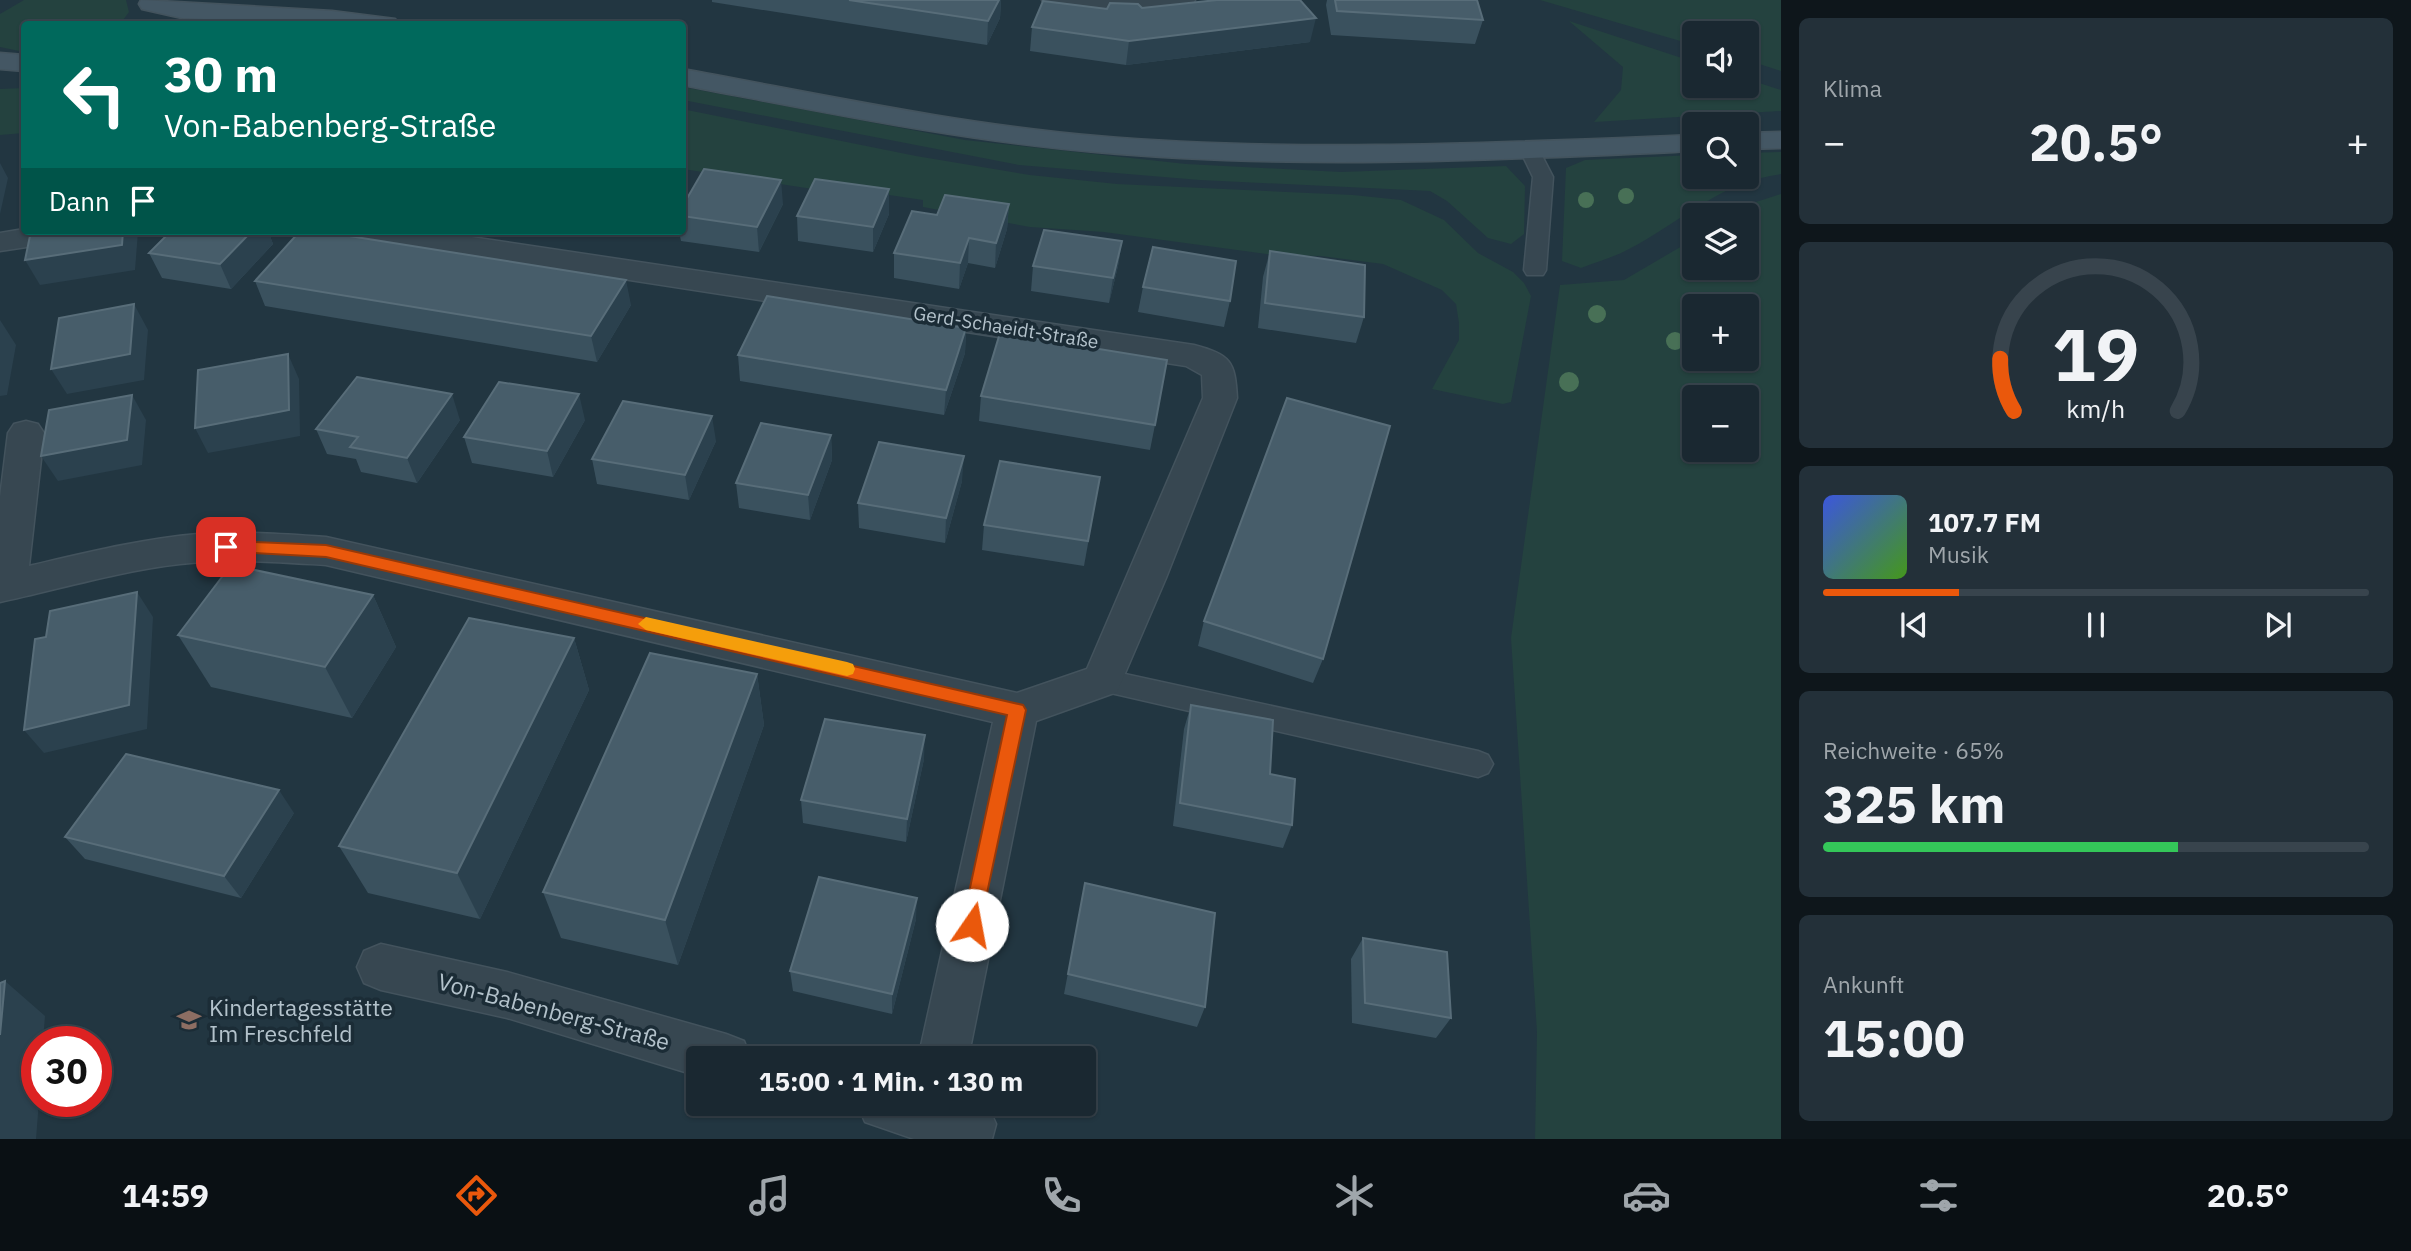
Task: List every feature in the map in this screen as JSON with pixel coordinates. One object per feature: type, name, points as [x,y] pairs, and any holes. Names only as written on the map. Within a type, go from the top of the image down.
[{"type":"main road","points":[[147,9],[359,21]]},
{"type":"main road","points":[[0,61],[21,63]]},
{"type":"main road","points":[[686,78],[984,131],[1094,144],[1192,151],[1345,155],[1682,144]]},
{"type":"main road","points":[[1759,141],[1781,140]]},
{"type":"street","points":[[1054,0],[1158,3],[1183,0]]},
{"type":"street","points":[[0,242],[47,235]]},
{"type":"street","name":"Gerd-Schaeidt-Straße","points":[[397,235],[1194,356],[1219,370],[1220,398],[1102,681]]},
{"type":"street","points":[[26,433],[4,586],[97,563],[181,549],[248,546],[326,551],[1017,710],[1102,681]]},
{"type":"street","points":[[946,1046],[1017,710]]},
{"type":"street","name":"Von-Babenberg-Straße","points":[[381,967],[507,995],[686,1047]]},
{"type":"lane","points":[[1530,150],[1543,177],[1535,270]]},
{"type":"lane","points":[[1102,681],[1478,764]]},
{"type":"green space","points":[[24,0],[126,0],[129,12],[122,21],[21,21],[21,51],[0,47],[0,14]]},
{"type":"green space","points":[[1540,0],[1781,0],[1781,71],[1759,64],[1759,21],[1682,21],[1682,41]]},
{"type":"green space","points":[[1569,21],[1682,58],[1682,98],[1759,98],[1759,83],[1781,90],[1781,111],[1682,112],[1682,117],[1594,122],[1621,90],[1623,67]]},
{"type":"green space","points":[[21,88],[21,133],[0,135],[0,89]]},
{"type":"green space","points":[[686,88],[965,140],[1186,164],[1341,172],[1506,166],[1525,186],[1524,234],[1511,244],[1488,238],[1447,201],[1430,191],[1200,180],[1019,165],[686,101]]},
{"type":"green space","points":[[686,110],[916,156],[1030,175],[1117,184],[1353,195],[1401,200],[1444,220],[1478,253],[1513,272],[1524,283],[1531,296],[1511,402],[1503,404],[1432,389],[1459,340],[1456,304],[1442,290],[1383,264],[1321,256],[1274,255],[1104,232],[1030,227],[923,207],[923,200],[869,192],[865,197],[686,169]]},
{"type":"green space","points":[[1781,152],[1781,174],[1759,178],[1759,153]]},
{"type":"green space","points":[[1682,156],[1682,189],[1730,189],[1704,203],[1682,203],[1682,217],[1627,250],[1581,268],[1562,261],[1566,168],[1585,160]]},
{"type":"green space","points":[[1781,194],[1781,1139],[1535,1139],[1537,1032],[1511,638],[1560,285],[1624,280],[1682,246],[1682,280],[1759,280],[1759,203],[1753,203]]},
{"type":"building","points":[[849,0],[999,0],[988,21]]},
{"type":"building","points":[[1217,0],[1300,0],[1316,18],[1129,41],[1032,27],[1043,1],[1107,9],[1110,3],[1138,4],[1142,8]]},
{"type":"building","points":[[1335,0],[1477,0],[1483,20],[1337,11]]},
{"type":"building","points":[[704,169],[781,180],[757,227],[686,217],[686,200]]},
{"type":"building","points":[[815,179],[889,189],[873,227],[797,216]]},
{"type":"building","points":[[945,195],[1009,204],[996,243],[969,238],[960,263],[894,253],[912,211],[937,215]]},
{"type":"building","points":[[1044,230],[1122,241],[1113,278],[1033,266]]},
{"type":"building","points":[[30,235],[123,235],[122,245],[25,260]]},
{"type":"building","points":[[167,235],[248,235],[220,264],[149,253]]},
{"type":"building","points":[[296,235],[343,235],[626,280],[591,336],[255,281]]},
{"type":"building","points":[[1153,247],[1236,261],[1230,301],[1143,287]]},
{"type":"building","points":[[1270,251],[1365,265],[1364,317],[1265,303]]},
{"type":"building","points":[[767,296],[966,328],[946,390],[738,355]]},
{"type":"building","points":[[134,304],[130,354],[51,369],[59,318]]},
{"type":"building","points":[[1000,333],[1167,360],[1155,425],[981,396]]},
{"type":"building","points":[[288,354],[289,410],[195,428],[198,370]]},
{"type":"building","points":[[357,377],[452,394],[407,458],[350,447],[358,437],[316,429]]},
{"type":"building","points":[[499,382],[579,394],[547,451],[464,437]]},
{"type":"building","points":[[132,395],[127,440],[41,456],[49,410]]},
{"type":"building","points":[[1287,398],[1390,426],[1323,659],[1204,621]]},
{"type":"building","points":[[623,401],[712,416],[685,475],[592,459]]},
{"type":"building","points":[[761,423],[831,435],[808,495],[736,483]]},
{"type":"building","points":[[879,442],[964,456],[946,518],[858,503]]},
{"type":"building","points":[[1000,461],[1100,477],[1088,541],[984,525]]},
{"type":"building","points":[[231,565],[373,595],[325,667],[178,635]]},
{"type":"building","points":[[137,592],[129,705],[24,730],[35,639],[46,637],[50,611]]},
{"type":"building","points":[[469,618],[574,638],[457,873],[339,846]]},
{"type":"building","points":[[650,653],[757,674],[665,920],[543,892]]},
{"type":"building","points":[[1191,705],[1273,720],[1270,774],[1295,779],[1292,825],[1180,803]]},
{"type":"building","points":[[825,719],[925,735],[907,819],[801,800]]},
{"type":"building","points":[[126,754],[279,790],[224,876],[65,837]]},
{"type":"building","points":[[819,877],[917,898],[892,994],[790,971]]},
{"type":"building","points":[[1085,883],[1215,913],[1205,1007],[1068,974]]},
{"type":"building","points":[[1363,938],[1447,952],[1451,1018],[1365,1003]]},
{"type":"building","points":[[5,981],[0,1035],[0,983]]},
{"type":"slow traffic","points":[[646,624],[847,669]]},
{"type":"place","name":"Kindertagesstätte Im Freschfeld","points":[[189,1020]]},
{"type":"route","points":[[226,547],[326,551],[1017,710],[972,925]]}]
